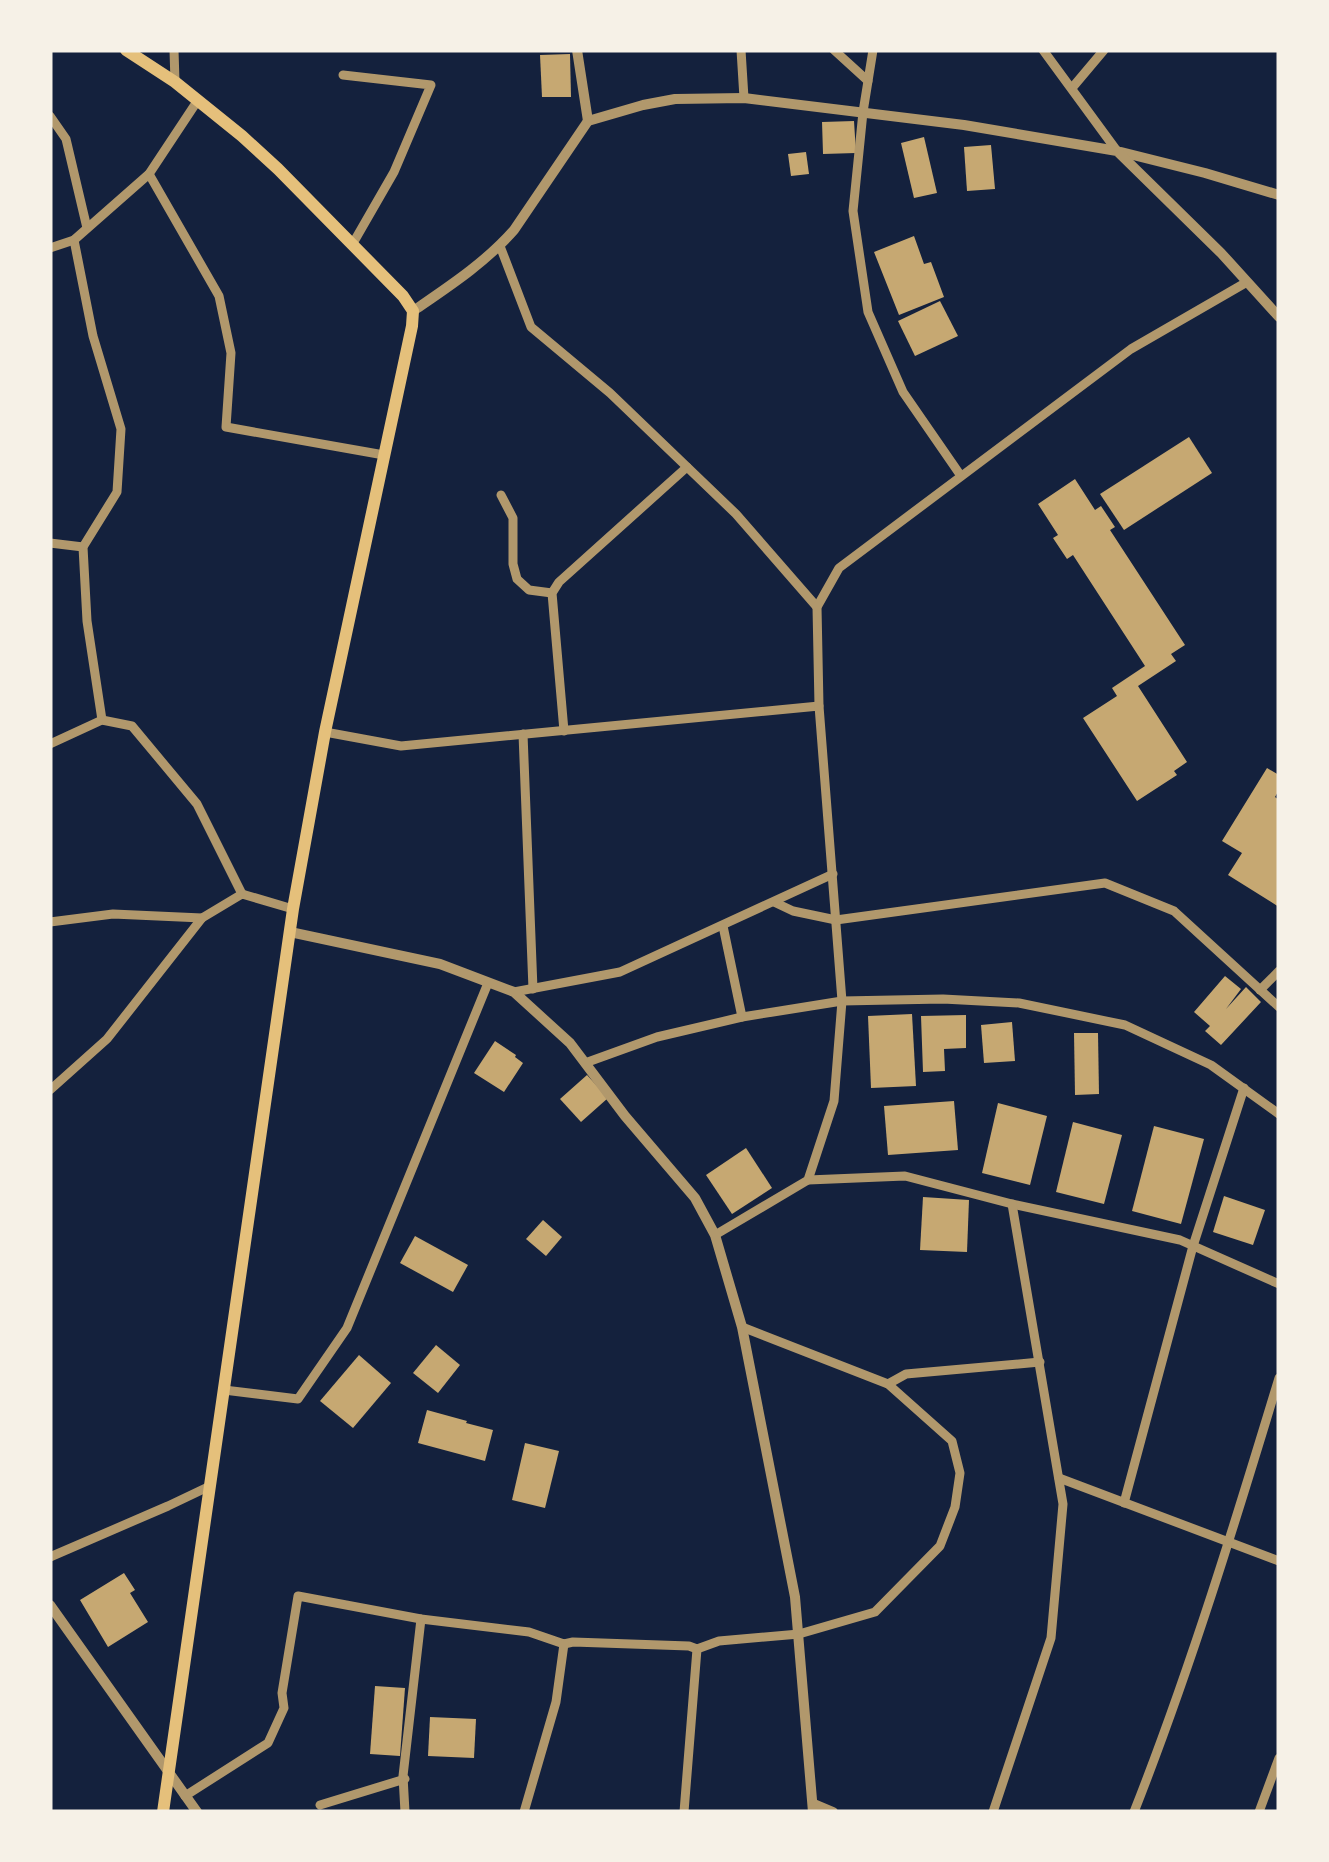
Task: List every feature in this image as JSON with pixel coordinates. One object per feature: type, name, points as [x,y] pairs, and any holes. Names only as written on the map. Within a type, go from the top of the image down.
[{"type":"main road","points":[[126,50],[198,100],[278,169],[403,296],[413,311],[324,732],[293,908],[163,1812]]},
{"type":"street","points":[[174,50],[175,82]]},
{"type":"street","points":[[577,50],[588,121]]},
{"type":"street","points":[[741,50],[744,98]]},
{"type":"street","points":[[834,50],[868,82]]},
{"type":"street","points":[[873,50],[852,210],[868,312],[902,392],[961,476]]},
{"type":"street","points":[[1043,50],[1117,151],[1221,253],[1279,318]]},
{"type":"street","points":[[1072,88],[1104,50]]},
{"type":"street","points":[[343,75],[431,85],[404,152],[352,244]]},
{"type":"street","points":[[413,311],[500,246],[588,121],[675,99],[744,98],[964,125],[1117,151],[1279,195]]},
{"type":"street","points":[[50,248],[74,240],[149,174],[198,100]]},
{"type":"street","points":[[50,116],[66,139],[87,228]]},
{"type":"street","points":[[149,174],[219,296],[231,353],[226,426],[384,454]]},
{"type":"street","points":[[74,240],[93,336],[121,429],[117,492],[84,547],[87,621],[102,720]]},
{"type":"street","points":[[500,246],[531,327],[610,393],[736,514],[816,607]]},
{"type":"street","points":[[808,1180],[834,1101],[842,1001],[816,607],[839,568],[961,476],[1131,349],[1248,282]]},
{"type":"street","points":[[564,730],[552,594],[559,582],[688,467]]},
{"type":"street","points":[[501,495],[513,518],[513,564],[517,578],[529,590],[552,594]]},
{"type":"street","points":[[50,542],[84,547]]},
{"type":"street","points":[[324,732],[401,746],[820,706]]},
{"type":"street","points":[[50,744],[102,720],[132,726],[196,804],[242,894]]},
{"type":"street","points":[[523,734],[534,988]]},
{"type":"street","points":[[514,992],[620,972],[833,874]]},
{"type":"street","points":[[774,902],[793,912],[836,920],[1105,884],[1174,911],[1279,1007]]},
{"type":"street","points":[[50,1090],[107,1039],[202,918],[242,894],[293,908]]},
{"type":"street","points":[[50,922],[113,914],[202,918]]},
{"type":"street","points":[[723,926],[742,1017]]},
{"type":"street","points":[[290,932],[440,964],[514,992],[570,1043],[625,1116],[695,1198],[715,1235],[742,1327],[795,1597],[813,1808],[833,1812]]},
{"type":"street","points":[[1260,990],[1279,970]]},
{"type":"street","points":[[224,1390],[298,1398],[347,1328],[488,983]]},
{"type":"street","points":[[585,1064],[657,1036],[842,1001],[943,999],[1018,1004],[1125,1025],[1212,1065],[1279,1114]]},
{"type":"street","points":[[1124,1503],[1193,1246],[1244,1088]]},
{"type":"street","points":[[715,1235],[808,1180],[905,1176],[1012,1204],[1180,1240],[1279,1284]]},
{"type":"street","points":[[994,1812],[1052,1638],[1064,1504],[1012,1204]]},
{"type":"street","points":[[185,1796],[268,1743],[284,1708],[282,1693],[298,1596],[421,1619],[529,1632],[564,1644],[698,1649],[719,1641],[798,1634],[875,1612],[940,1546],[955,1508],[960,1474],[952,1440],[888,1384],[742,1327]]},
{"type":"street","points":[[888,1384],[906,1374],[1040,1362]]},
{"type":"street","points":[[1134,1812],[1229,1543],[1279,1378]]},
{"type":"street","points":[[1059,1478],[1279,1561]]},
{"type":"street","points":[[50,1556],[210,1486]]},
{"type":"street","points":[[50,1605],[197,1812]]},
{"type":"street","points":[[404,1812],[403,1776],[421,1619]]},
{"type":"street","points":[[524,1812],[556,1702],[564,1644]]},
{"type":"street","points":[[684,1812],[698,1649]]},
{"type":"street","points":[[1258,1812],[1279,1758]]},
{"type":"street","points":[[330,1812],[320,1805],[405,1780]]},
{"type":"building","points":[[570,54],[571,97],[542,97],[540,55]]},
{"type":"building","points":[[854,121],[856,153],[823,154],[822,122]]},
{"type":"building","points":[[924,137],[937,193],[914,198],[901,143]]},
{"type":"building","points":[[991,145],[995,189],[967,191],[964,147]]},
{"type":"building","points":[[806,152],[809,174],[791,176],[788,154]]},
{"type":"building","points":[[914,236],[924,264],[931,262],[944,297],[899,315],[874,252]]},
{"type":"building","points":[[940,301],[958,336],[915,356],[898,321]]},
{"type":"building","points":[[1189,437],[1212,473],[1124,530],[1100,494]]},
{"type":"building","points":[[1075,479],[1095,510],[1101,506],[1115,527],[1110,530],[1185,645],[1171,654],[1176,661],[1138,686],[1187,762],[1174,771],[1177,775],[1137,801],[1083,718],[1117,696],[1112,688],[1145,666],[1073,555],[1067,559],[1053,538],[1058,535],[1038,504]]},
{"type":"building","points":[[1267,768],[1279,775],[1275,797],[1279,800],[1279,907],[1228,875],[1242,853],[1222,841]]},
{"type":"building","points":[[1225,976],[1241,989],[1226,1009],[1246,987],[1261,1002],[1221,1045],[1205,1031],[1210,1026],[1194,1012]]},
{"type":"building","points":[[912,1014],[916,1086],[871,1088],[868,1016]]},
{"type":"building","points":[[966,1015],[966,1048],[944,1049],[945,1071],[923,1072],[921,1016]]},
{"type":"building","points":[[1012,1022],[1015,1061],[984,1063],[981,1025]]},
{"type":"building","points":[[1074,1033],[1098,1033],[1099,1094],[1075,1095]]},
{"type":"building","points":[[495,1041],[523,1063],[504,1092],[474,1073]]},
{"type":"building","points":[[587,1075],[608,1098],[581,1122],[560,1099]]},
{"type":"building","points":[[954,1101],[958,1150],[888,1155],[884,1106]]},
{"type":"building","points":[[998,1103],[1047,1116],[1030,1185],[982,1173]]},
{"type":"building","points":[[1073,1122],[1122,1135],[1104,1204],[1056,1192]]},
{"type":"building","points":[[1154,1126],[1204,1139],[1181,1224],[1132,1211]]},
{"type":"building","points":[[746,1148],[772,1188],[732,1214],[706,1175]]},
{"type":"building","points":[[1224,1196],[1265,1210],[1253,1245],[1213,1232]]},
{"type":"building","points":[[923,1197],[969,1200],[967,1252],[920,1250]]},
{"type":"building","points":[[543,1220],[562,1237],[546,1256],[526,1239]]},
{"type":"building","points":[[415,1236],[468,1265],[453,1292],[400,1263]]},
{"type":"building","points":[[436,1345],[460,1365],[438,1393],[413,1373]]},
{"type":"building","points":[[359,1355],[391,1383],[353,1428],[320,1401]]},
{"type":"building","points":[[427,1410],[493,1430],[485,1461],[418,1443]]},
{"type":"building","points":[[525,1443],[559,1451],[545,1508],[512,1500]]},
{"type":"building","points":[[124,1573],[135,1590],[130,1593],[148,1622],[108,1647],[80,1600]]},
{"type":"building","points":[[375,1686],[405,1688],[400,1756],[370,1754]]},
{"type":"building","points":[[430,1717],[476,1719],[474,1758],[428,1756]]}]
